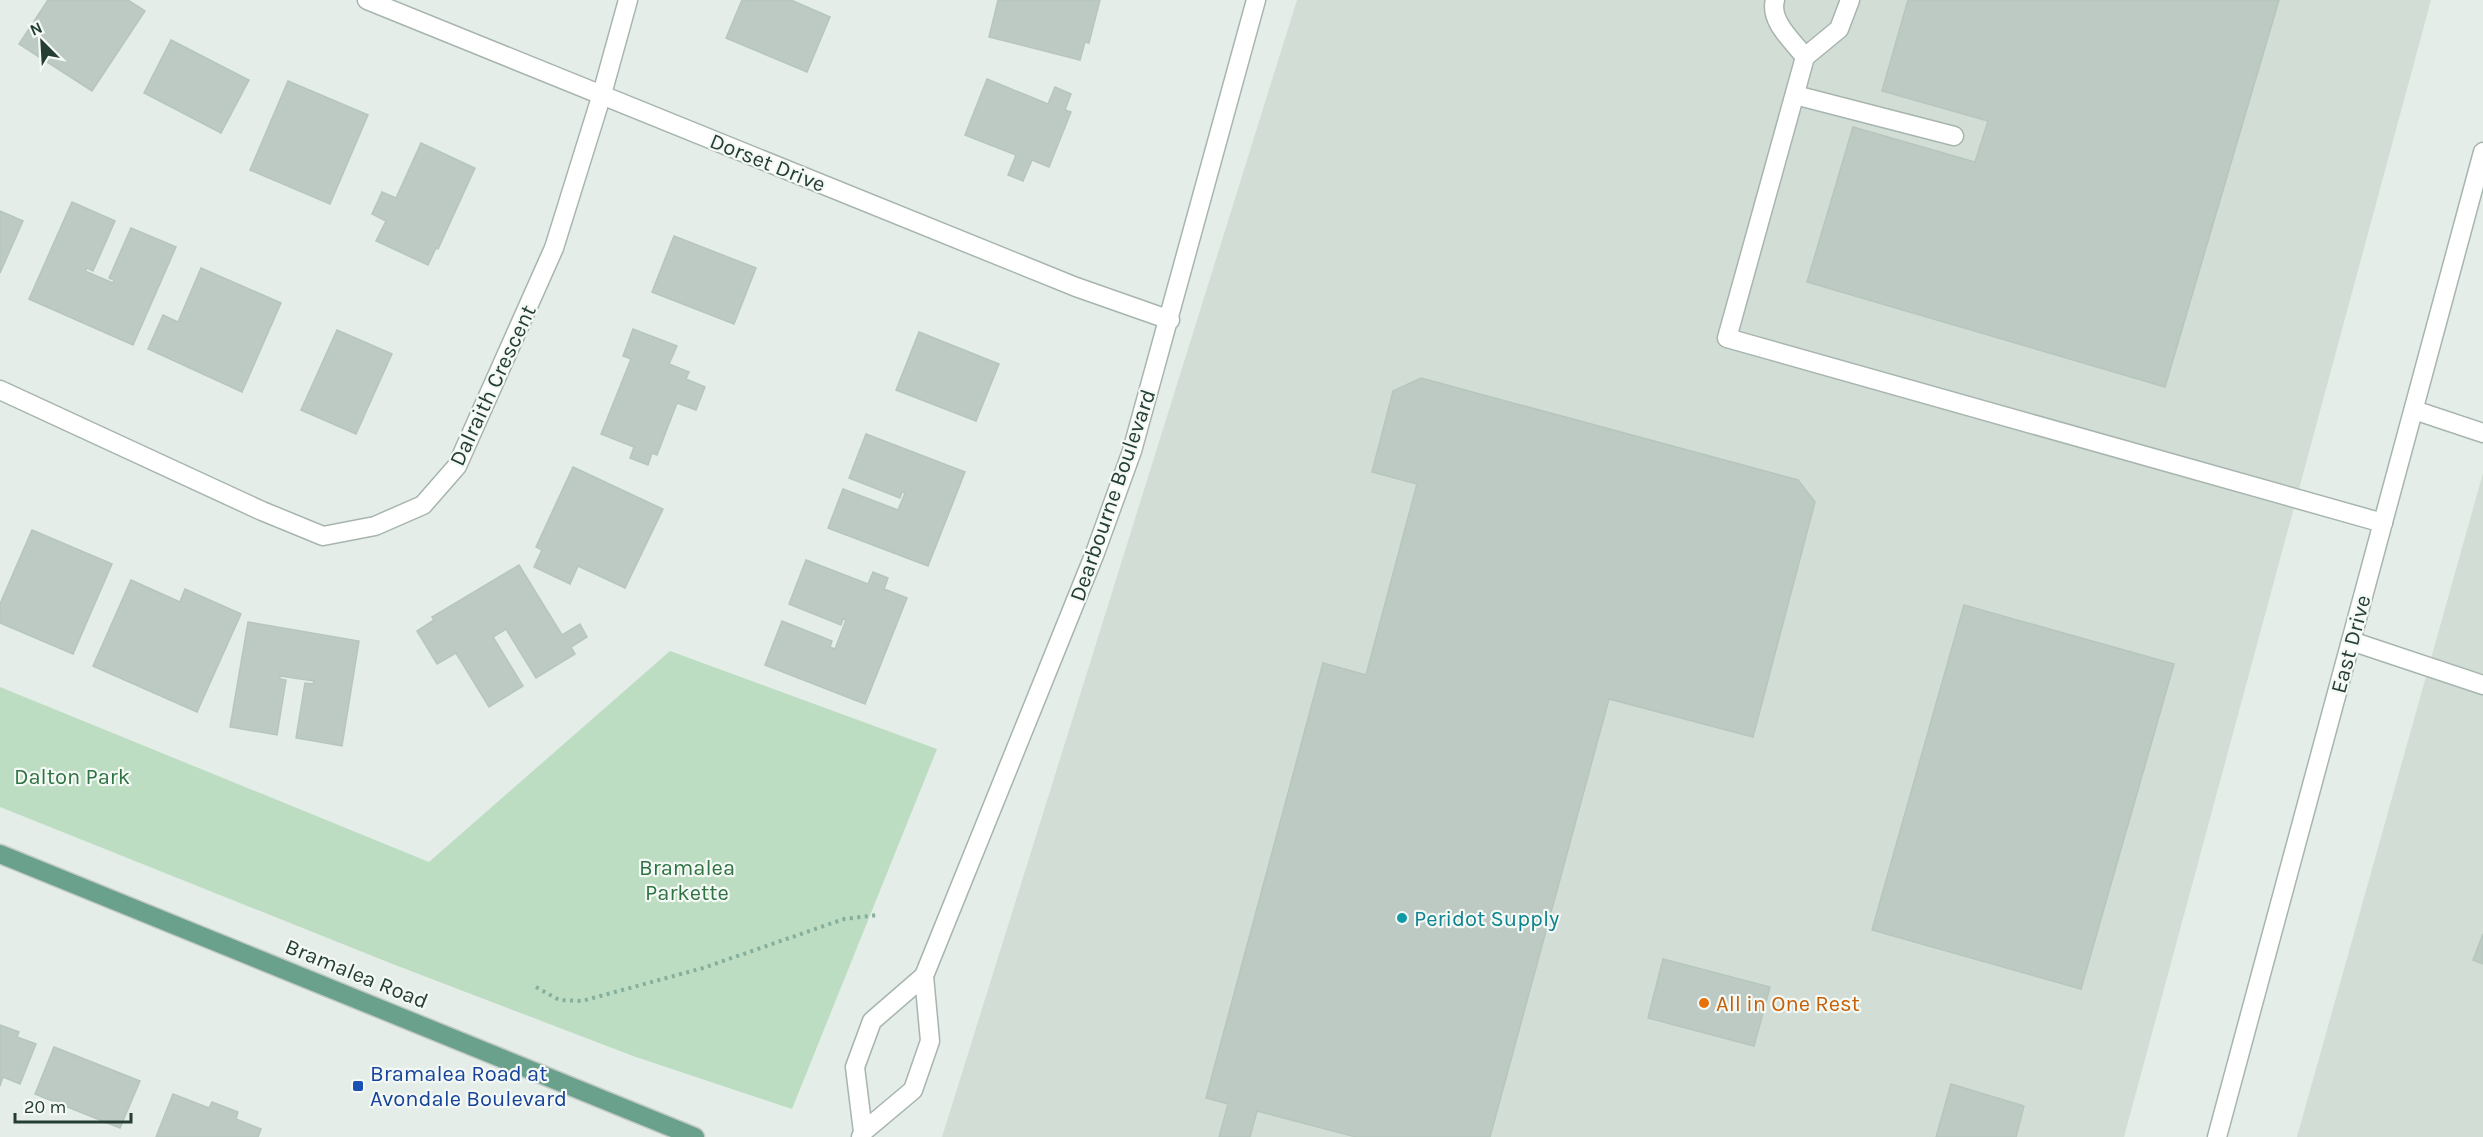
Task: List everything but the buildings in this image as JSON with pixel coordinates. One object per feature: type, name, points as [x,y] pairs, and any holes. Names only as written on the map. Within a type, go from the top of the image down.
[{"type":"main road","name":"Bramalea Road","points":[[0,854],[695,1137]]},
{"type":"street","name":"Dorset Drive","points":[[367,0],[1076,287],[1170,320]]},
{"type":"street","name":"Dalraith Crescent","points":[[0,390],[262,512],[323,536],[375,526],[423,505],[458,466],[554,248],[602,94],[628,0]]},
{"type":"street","name":"Dearbourne Boulevard","points":[[862,1135],[855,1067],[872,1021],[924,976],[1095,553],[1132,451],[1170,320],[1256,0]]},
{"type":"street","points":[[1775,0],[1773,7],[1778,22],[1805,57]]},
{"type":"street","points":[[1850,0],[1839,29],[1805,57],[1727,338],[2383,523]]},
{"type":"street","points":[[1795,95],[1954,136]]},
{"type":"street","name":"East Drive","points":[[2217,1137],[2483,152]]},
{"type":"street","points":[[2414,410],[2483,433]]},
{"type":"street","points":[[2351,641],[2483,685]]},
{"type":"street","name":"Dearbourne Boulevard","points":[[862,1135],[913,1090],[930,1041],[924,976]]},
{"type":"path","points":[[536,987],[559,1000],[582,1001],[703,968],[844,919],[878,915]]},
{"type":"shaded area","points":[[1297,0],[2431,0],[2124,1137],[942,1137]]},
{"type":"shaded area","points":[[2483,473],[2483,1137],[2297,1137]]},
{"type":"green space","name":"Bramalea Parkette","points":[[670,651],[937,749],[792,1109],[633,1056],[390,963],[0,807],[0,687],[429,862]]},
{"type":"place","name":"Peridot Supply","points":[[1402,918]]},
{"type":"place","name":"All in One Rest","points":[[1704,1003]]},
{"type":"place","name":"Bramalea Road at Avondale Boulevard","points":[[358,1086]]},
{"type":"park label","name":"Dalton Park","points":[[72,776]]}]
